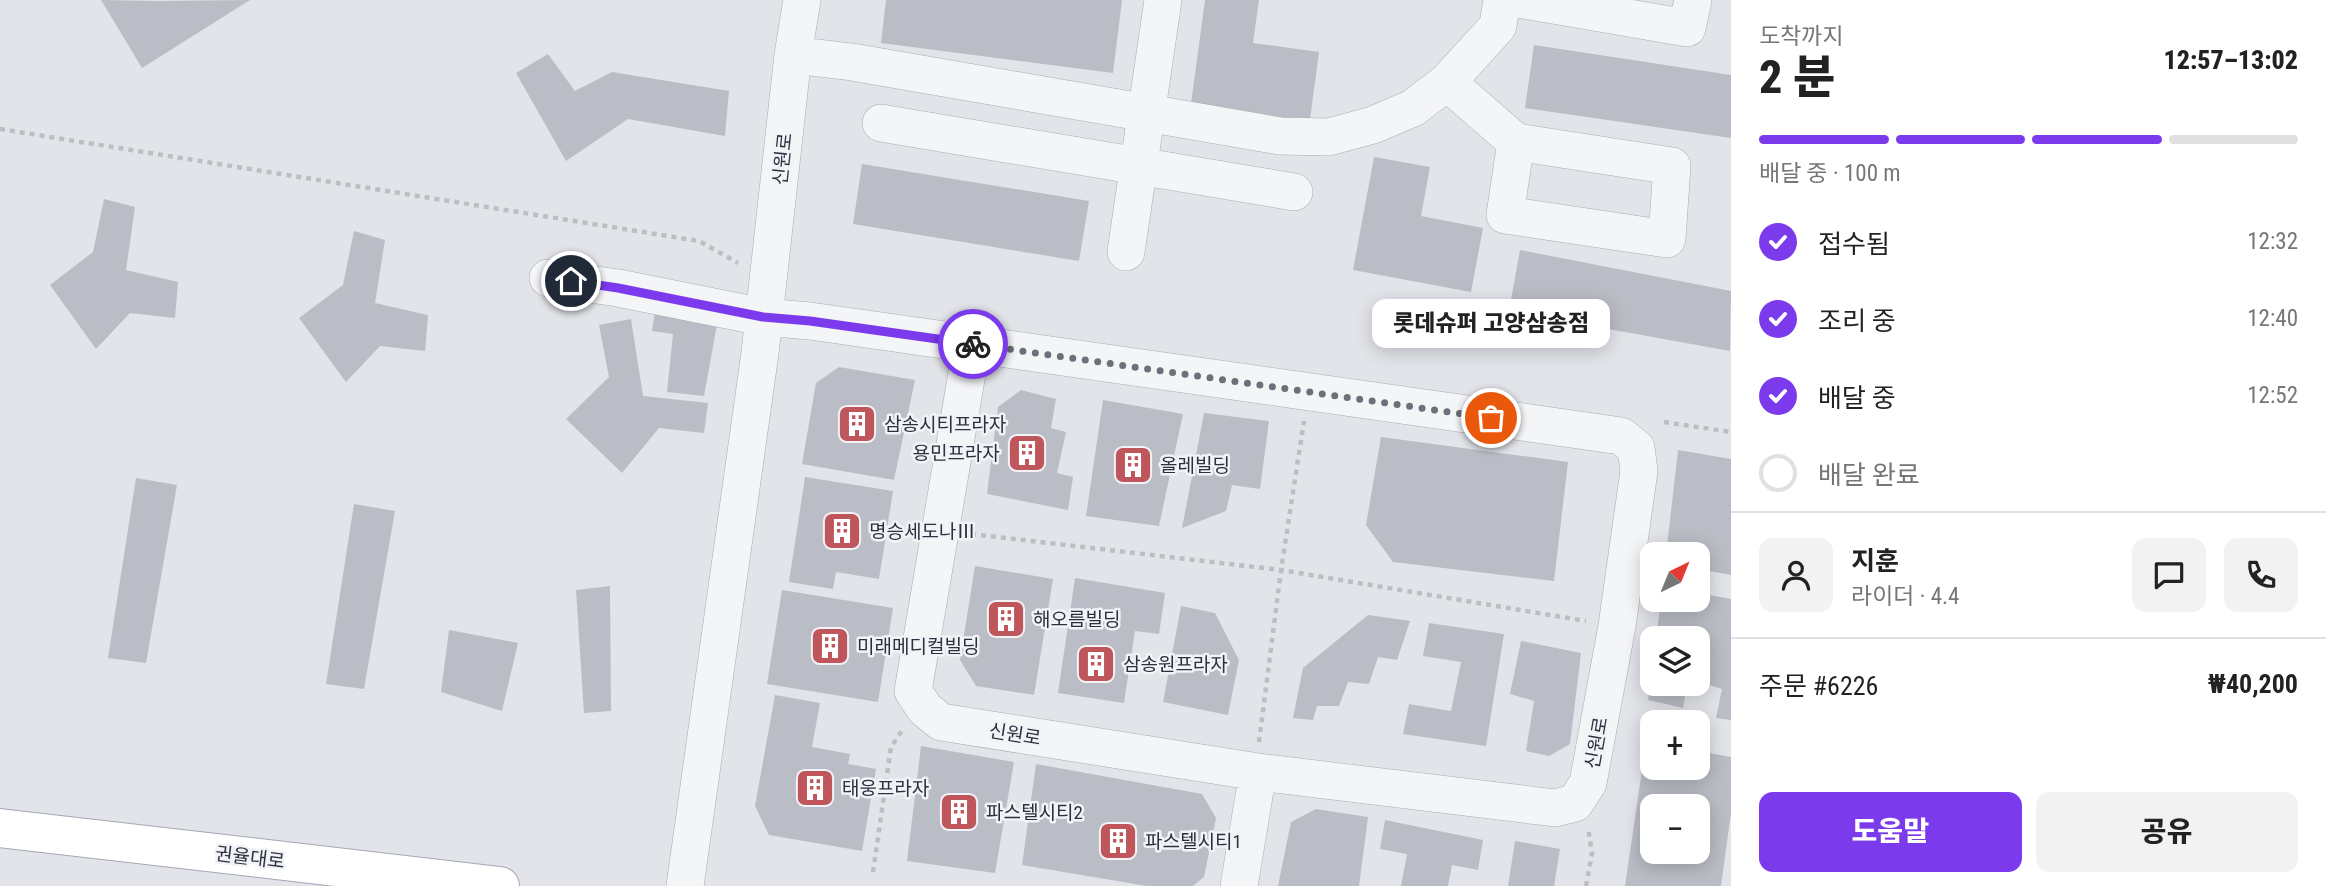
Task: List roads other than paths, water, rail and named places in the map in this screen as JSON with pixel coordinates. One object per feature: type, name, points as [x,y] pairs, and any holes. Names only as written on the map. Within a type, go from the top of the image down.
[{"type":"main road","name":"권율대로","points":[[0,828],[500,886]]},
{"type":"street","name":"신원로","points":[[685,886],[771,272],[793,55],[802,0]]},
{"type":"street","points":[[1126,252],[1163,0]]},
{"type":"street","points":[[793,55],[852,62],[1280,136],[1329,137],[1373,125],[1413,108],[1447,82],[1498,26],[1502,0]]},
{"type":"street","points":[[1547,2],[1687,28],[1693,0]]},
{"type":"street","points":[[1447,82],[1516,142],[1672,166],[1667,239],[1505,215],[1516,142]]},
{"type":"street","points":[[881,123],[1294,192]]},
{"type":"street","points":[[548,278],[618,288],[763,317]]},
{"type":"street","name":"신원로","points":[[763,317],[810,321],[972,344],[1620,436],[1636,448],[1639,471],[1617,626],[1588,783],[1575,803],[1555,808],[1258,757],[941,722],[925,709],[913,691],[972,344]]},
{"type":"street","points":[[1239,886],[1258,757]]},
{"type":"place","name":"롯데슈퍼 고양삼송점","points":[[1491,418]]},
{"type":"place","name":"삼송시티프라자","points":[[857,424]]},
{"type":"place","name":"용민프라자","points":[[1027,453]]},
{"type":"place","name":"올레빌딩","points":[[1133,465]]},
{"type":"place","name":"명승세도나Ⅲ","points":[[842,531]]},
{"type":"place","name":"해오름빌딩","points":[[1006,619]]},
{"type":"place","name":"미래메디컬빌딩","points":[[830,646]]},
{"type":"place","name":"삼송원프라자","points":[[1096,664]]},
{"type":"place","name":"태웅프라자","points":[[815,788]]},
{"type":"place","name":"파스텔시티2","points":[[959,812]]},
{"type":"place","name":"파스텔시티1","points":[[1118,841]]}]
